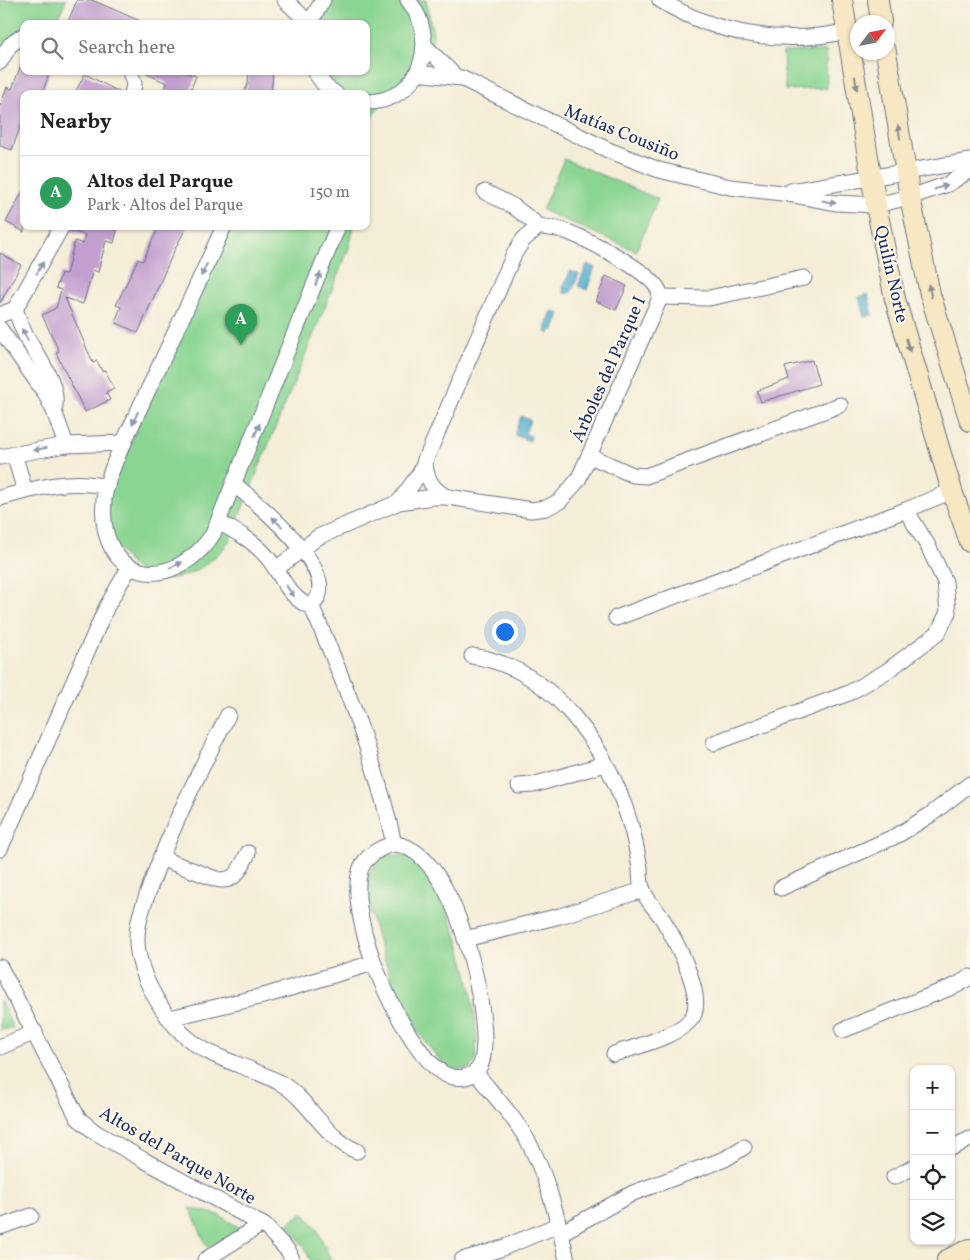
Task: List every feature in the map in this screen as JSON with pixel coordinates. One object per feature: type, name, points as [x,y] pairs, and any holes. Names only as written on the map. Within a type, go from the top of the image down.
[{"type":"street","points":[[285,0],[306,20]]},
{"type":"street","points":[[311,20],[321,0]]},
{"type":"street","points":[[370,102],[391,96],[401,90],[417,73],[424,56],[424,30],[418,14],[408,0]]},
{"type":"street","points":[[660,0],[708,22],[760,36],[803,39],[848,30]]},
{"type":"street","name":"Quilín Norte","points":[[842,0],[876,205],[896,299],[952,491],[970,542]]},
{"type":"street","points":[[878,0],[880,15]]},
{"type":"street","points":[[0,62],[10,45],[20,38]]},
{"type":"street","name":"Matías Cousiño","points":[[425,46],[456,77],[608,150],[659,170],[730,187],[782,193],[836,203],[876,205],[910,197],[948,184],[970,170]]},
{"type":"street","name":"Quilín Norte","points":[[887,60],[910,197],[930,294],[970,421]]},
{"type":"street","name":"Matías Cousiño","points":[[417,73],[456,77]]},
{"type":"street","points":[[132,75],[133,90]]},
{"type":"street","points":[[317,75],[328,90]]},
{"type":"street","name":"Matías Cousiño","points":[[782,193],[872,176],[970,161]]},
{"type":"street","points":[[399,502],[420,473],[514,254],[523,240],[539,226],[513,206],[484,192]]},
{"type":"street","name":"Árboles del Parque I","points":[[276,569],[301,549],[329,532],[399,502],[433,497],[448,497],[531,510],[546,508],[560,501],[572,490],[590,456],[660,297],[659,289],[642,272],[620,258],[562,230],[539,226]]},
{"type":"street","points":[[0,315],[15,310],[60,230]]},
{"type":"street","points":[[222,230],[124,443],[104,499],[104,529],[115,553],[129,568],[147,573],[174,567],[199,552],[213,534],[336,230]]},
{"type":"street","points":[[660,297],[709,298],[804,278]]},
{"type":"street","points":[[15,310],[36,367]]},
{"type":"street","points":[[0,329],[36,367],[56,396],[54,411],[66,445]]},
{"type":"street","points":[[590,456],[633,475],[646,476],[840,405]]},
{"type":"street","points":[[25,491],[7,456],[66,445],[124,443]]},
{"type":"street","points":[[425,458],[425,469],[430,484],[436,491],[448,497]]},
{"type":"street","points":[[0,498],[71,482],[107,487]]},
{"type":"street","points":[[234,484],[279,523],[301,549],[320,582],[320,594],[311,605]]},
{"type":"street","points":[[616,618],[906,510],[952,491]]},
{"type":"street","points":[[714,743],[849,693],[887,670],[938,634],[948,612],[945,582],[928,546],[906,510]]},
{"type":"street","points":[[218,522],[244,536],[257,546],[276,569],[294,597],[306,605],[311,605]]},
{"type":"street","points":[[0,849],[107,606],[129,568]]},
{"type":"street","points":[[311,605],[346,687],[363,734],[384,799],[394,844]]},
{"type":"street","points":[[472,656],[507,665],[546,689],[585,729],[619,792],[631,824],[643,890],[678,949],[693,989],[695,1008],[690,1020],[677,1030],[614,1054]]},
{"type":"street","points":[[228,715],[160,858],[141,913],[138,949],[148,983],[170,1018],[190,1040],[199,1046],[284,1085],[344,1144],[358,1151]]},
{"type":"street","points":[[519,786],[533,785],[605,764]]},
{"type":"street","points":[[781,888],[898,836],[930,815],[970,784]]},
{"type":"street","points":[[394,844],[411,849],[427,863],[444,888],[465,939],[481,997],[484,1032],[482,1061],[476,1072],[463,1077],[450,1077],[432,1062],[397,1014],[373,963],[360,903],[360,870],[377,851],[394,844]]},
{"type":"street","points":[[160,858],[216,880],[225,881],[237,874],[248,853]]},
{"type":"street","points":[[465,939],[569,914],[643,890]]},
{"type":"street","points":[[170,1018],[268,995],[373,963]]},
{"type":"street","name":"Altos del Parque Norte","points":[[0,968],[35,1032],[78,1118],[95,1132],[262,1224],[289,1252],[292,1260]]},
{"type":"street","points":[[843,1030],[957,985],[970,977]]},
{"type":"street","points":[[0,1047],[35,1032]]},
{"type":"street","points":[[476,1072],[514,1121],[534,1153],[560,1229],[567,1260]]},
{"type":"street","points":[[955,1146],[970,1139]]},
{"type":"street","points":[[462,1260],[560,1229],[632,1193],[725,1159],[744,1147]]},
{"type":"street","points":[[894,1177],[910,1169]]},
{"type":"street","points":[[0,1227],[31,1216]]},
{"type":"street","points":[[205,1260],[262,1224]]},
{"type":"street","points":[[946,1260],[970,1249]]},
{"type":"green space","points":[[0,0],[66,0],[57,20],[20,20],[20,35],[0,53]]},
{"type":"green space","points":[[334,0],[426,0],[433,34],[430,57],[379,107],[370,119],[370,90],[325,90],[325,75],[370,75],[370,20],[323,20],[327,10]]},
{"type":"green space","points":[[826,51],[827,88],[785,90],[783,52]]},
{"type":"green space","points":[[564,159],[658,199],[636,251],[542,210]]},
{"type":"green space","points":[[221,230],[353,230],[349,248],[229,541],[221,551],[202,567],[178,577],[154,578],[142,573],[122,554],[111,537],[107,499]]},
{"type":"green space","points":[[390,855],[409,858],[429,878],[442,900],[453,927],[463,956],[474,1015],[475,1062],[470,1068],[454,1070],[439,1058],[423,1038],[394,983],[382,953],[373,924],[368,898],[368,879],[376,864],[382,858]]},
{"type":"green space","points":[[0,1000],[13,1028],[0,1030]]},
{"type":"green space","points":[[190,1208],[219,1215],[243,1230],[207,1247]]},
{"type":"green space","points":[[303,1212],[317,1229],[331,1260],[310,1260],[305,1248],[288,1224]]},
{"type":"water","points":[[587,264],[595,267],[587,290],[578,286]]},
{"type":"water","points":[[570,271],[579,274],[572,291],[567,294],[564,293],[563,288]]},
{"type":"water","points":[[868,294],[873,315],[864,317],[859,297]]},
{"type":"water","points":[[552,311],[560,314],[554,330],[551,330],[550,334],[546,332],[547,328],[545,327]]},
{"type":"water","points":[[521,416],[530,420],[525,434],[531,436],[530,441],[514,435]]},
{"type":"building","points":[[77,0],[92,0],[138,20],[69,20]]},
{"type":"building","points":[[20,67],[20,75],[49,75],[43,90],[20,90],[20,127],[12,150],[0,146],[0,106],[7,87],[12,89]]},
{"type":"building","points":[[84,75],[87,75],[115,90],[76,90]]},
{"type":"building","points":[[149,75],[196,76],[191,90],[165,90],[167,83]]},
{"type":"building","points":[[249,75],[273,75],[271,90],[245,90]]},
{"type":"building","points":[[20,196],[20,230],[6,222]]},
{"type":"building","points":[[117,230],[114,243],[106,241],[98,272],[93,270],[83,304],[65,298],[93,363],[97,361],[102,371],[105,370],[114,388],[106,392],[110,400],[85,412],[56,353],[59,351],[42,315],[56,308],[61,290],[56,288],[61,273],[66,274],[75,241],[83,244],[85,235],[70,231]]},
{"type":"building","points":[[157,230],[185,230],[138,333],[115,322],[121,307],[116,305],[138,259],[143,261]]},
{"type":"building","points":[[0,253],[21,265],[0,303]]},
{"type":"building","points":[[606,276],[627,286],[616,310],[596,301]]},
{"type":"building","points":[[812,360],[819,384],[761,402],[757,391],[789,379],[785,367]]},
{"type":"place","name":"Altos del Parque","points":[[241,345]]}]
